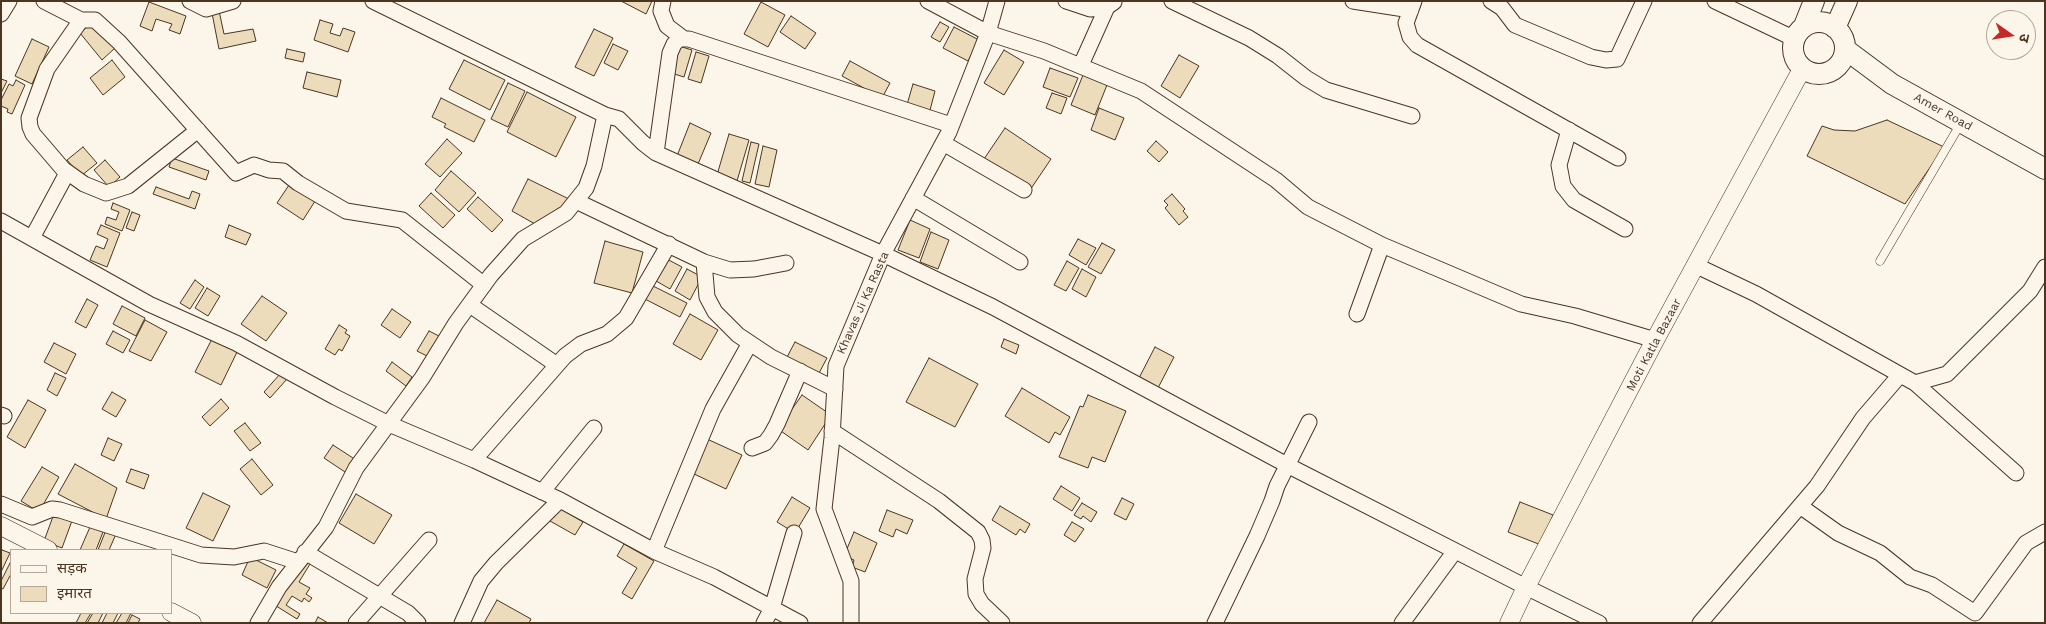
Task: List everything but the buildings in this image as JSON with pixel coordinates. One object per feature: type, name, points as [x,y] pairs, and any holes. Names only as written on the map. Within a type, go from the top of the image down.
[{"type":"main road","points":[[1799,33],[1820,22],[1835,28],[1844,41],[1845,49],[1843,57],[1835,68],[1826,73],[1818,74],[1802,69],[1794,55],[1799,33],[1814,1]]},
{"type":"main road","points":[[1835,28],[1847,1]]},
{"type":"main road","name":"Amer Road","points":[[1845,49],[1892,84],[2045,169]]},
{"type":"main road","points":[[1835,68],[1892,84]]},
{"type":"street","points":[[1,14],[9,1]]},
{"type":"street","points":[[44,1],[81,20],[95,20],[119,42],[236,172],[254,165],[283,171],[298,183],[346,211],[402,220],[484,285]]},
{"type":"street","points":[[190,1],[206,9],[233,1]]},
{"type":"street","points":[[372,1],[400,7],[606,115],[619,120],[656,153],[883,254],[993,307],[1287,465],[1599,623]]},
{"type":"street","points":[[663,1],[661,11],[667,26],[684,39]]},
{"type":"street","points":[[928,1],[988,33],[1081,65],[1141,91],[1276,180],[1308,207],[1382,246],[1521,304],[1575,316],[1655,340]]},
{"type":"street","name":"Khavas Ji Ka Rasta","points":[[851,623],[851,581],[824,509],[836,366],[883,254],[952,125],[988,33],[997,1]]},
{"type":"street","points":[[1066,1],[1090,9],[1111,4]]},
{"type":"street","points":[[1172,1],[1248,38],[1278,56],[1306,78],[1326,90],[1412,116]]},
{"type":"street","points":[[1353,1],[1413,5],[1406,23],[1410,37],[1418,45],[1618,158]]},
{"type":"street","points":[[1491,1],[1506,12],[1515,25],[1591,57],[1606,60],[1617,59],[1644,1]]},
{"type":"street","points":[[1715,1],[1746,8],[1799,33]]},
{"type":"street","points":[[1081,65],[1111,4]]},
{"type":"street","points":[[81,20],[48,69],[29,118],[33,134],[67,172],[84,184],[106,193],[128,186],[198,130]]},
{"type":"street","points":[[656,153],[670,52],[679,39],[698,42],[952,125]]},
{"type":"street","name":"Moti Katla Bazaar","points":[[1509,623],[1655,340],[1697,266],[1749,164],[1802,69]]},
{"type":"street","points":[[258,623],[279,587],[326,527],[356,468],[389,424],[484,285],[523,239],[566,213],[586,188],[594,166],[606,115]]},
{"type":"street","points":[[1569,130],[1560,165],[1563,186],[1574,200],[1625,229]]},
{"type":"street","points":[[943,143],[1024,190]]},
{"type":"street","points":[[32,238],[67,172]]},
{"type":"street","points":[[913,198],[1020,262]]},
{"type":"street","points":[[576,201],[704,262],[730,270],[754,269],[786,263]]},
{"type":"street","points":[[1,221],[149,304],[236,343],[389,424],[474,460],[560,500],[654,551],[714,577],[800,623]]},
{"type":"street","points":[[474,460],[565,356],[581,344],[607,334],[626,318],[669,244]]},
{"type":"street","points":[[1358,314],[1382,246]]},
{"type":"street","points":[[704,262],[707,297],[715,312],[738,335],[771,357],[835,389]]},
{"type":"street","points":[[1697,266],[1756,294],[1915,384],[2016,473]]},
{"type":"street","points":[[1915,384],[1947,374],[2030,291],[2045,267]]},
{"type":"street","points":[[470,305],[557,365]]},
{"type":"street","points":[[654,551],[713,409],[750,343]]},
{"type":"street","points":[[752,448],[765,443],[778,424],[800,372]]},
{"type":"street","points":[[1700,623],[1817,486],[1863,418],[1900,375]]},
{"type":"street","points":[[1215,623],[1257,536],[1277,486],[1309,422]]},
{"type":"street","points":[[542,492],[594,428]]},
{"type":"street","points":[[832,431],[940,501],[978,532],[982,540],[982,548],[975,579],[976,594],[982,604],[1002,623]]},
{"type":"street","points":[[462,623],[473,603],[481,581],[496,562],[560,500]]},
{"type":"street","points":[[1,504],[32,517],[52,509],[60,510],[201,555],[234,557],[264,551],[302,557],[379,595],[408,613],[418,623]]},
{"type":"street","points":[[1800,506],[1844,537],[1880,553],[1910,577],[1932,585],[1987,623]]},
{"type":"street","points":[[1,526],[46,549]]},
{"type":"street","points":[[1975,613],[2026,543],[2045,532]]},
{"type":"street","points":[[764,623],[772,608],[794,533]]},
{"type":"street","points":[[356,623],[429,540]]},
{"type":"street","points":[[1402,623],[1455,551]]},
{"type":"street","points":[[172,613],[192,623]]},
{"type":"lane","points":[[1880,261],[1961,122]]}]
